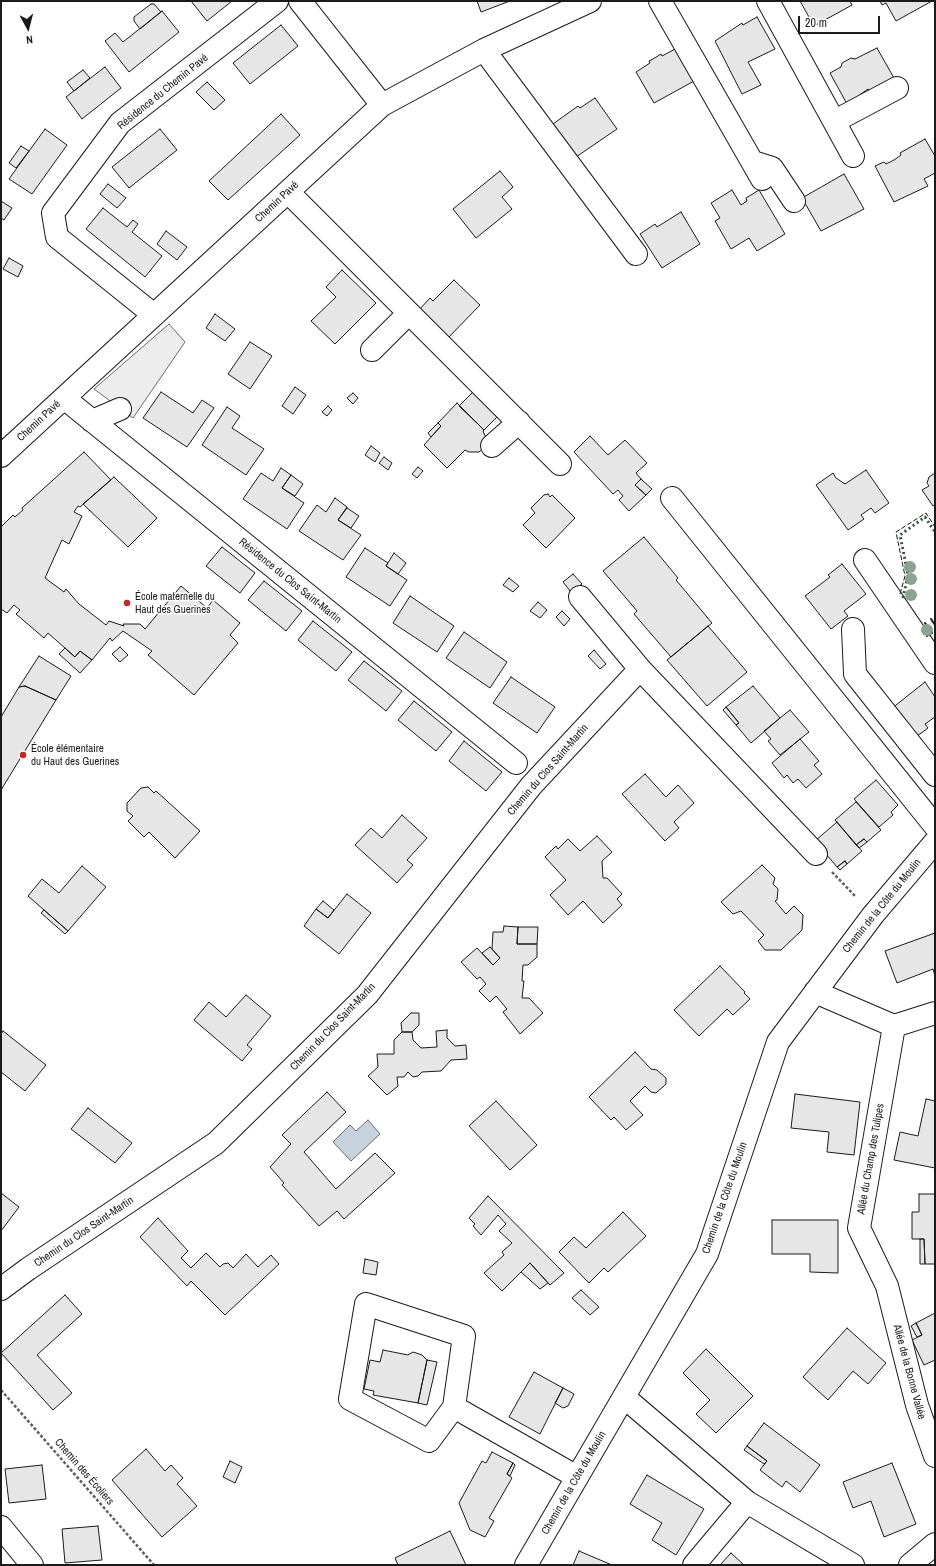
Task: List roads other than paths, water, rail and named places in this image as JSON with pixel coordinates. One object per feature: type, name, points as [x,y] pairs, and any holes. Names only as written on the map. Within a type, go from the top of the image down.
[{"type":"street","name":"Résidence du Chemin Pavé","points":[[154,315],[57,238],[53,213],[120,123],[277,1]]},
{"type":"street","points":[[300,1],[382,105]]},
{"type":"street","name":"Chemin Pavé","points":[[1,456],[382,105],[484,50],[590,1]]},
{"type":"street","points":[[660,1],[757,171],[772,168],[794,201]]},
{"type":"street","points":[[768,1],[853,156]]},
{"type":"street","points":[[484,50],[636,254]]},
{"type":"street","points":[[835,121],[897,88]]},
{"type":"street","points":[[288,192],[560,464]]},
{"type":"street","points":[[372,350],[408,312]]},
{"type":"street","name":"Résidence du Clos Saint-Martin","points":[[64,398],[516,764]]},
{"type":"street","points":[[92,421],[120,409]]},
{"type":"street","points":[[492,446],[518,422]]},
{"type":"street","points":[[672,498],[935,826]]},
{"type":"street","points":[[865,560],[935,663]]},
{"type":"street","points":[[580,597],[640,669],[816,854]]},
{"type":"street","points":[[853,629],[855,674],[935,775]]},
{"type":"street","name":"Chemin du Clos Saint-Martin","points":[[1,1289],[28,1269],[216,1143],[367,995],[531,786],[640,669]]},
{"type":"street","name":"Chemin de la Côte du Moulin","points":[[526,1565],[707,1254],[778,1042],[873,915],[935,842]]},
{"type":"street","points":[[815,992],[894,1026],[935,1013]]},
{"type":"street","name":"Allée du Champ des Tulipes","points":[[887,1286],[859,1228],[894,1026]]},
{"type":"street","name":"Allée de la Bonne Vallée","points":[[887,1286],[916,1405],[935,1456]]},
{"type":"street","points":[[366,1304],[464,1336],[454,1407],[429,1441],[350,1399],[366,1304]]},
{"type":"street","points":[[624,1397],[747,1502],[853,1565]]},
{"type":"street","points":[[454,1407],[577,1477]]},
{"type":"street","points":[[694,1565],[747,1502]]},
{"type":"street","points":[[1,1527],[32,1565]]},
{"type":"street","points":[[910,1565],[935,1544]]},
{"type":"place","name":"École maternelle du Haut des Guerines","points":[[127,603]]},
{"type":"place","name":"École élémentaire du Haut des Guerines","points":[[23,755]]}]
